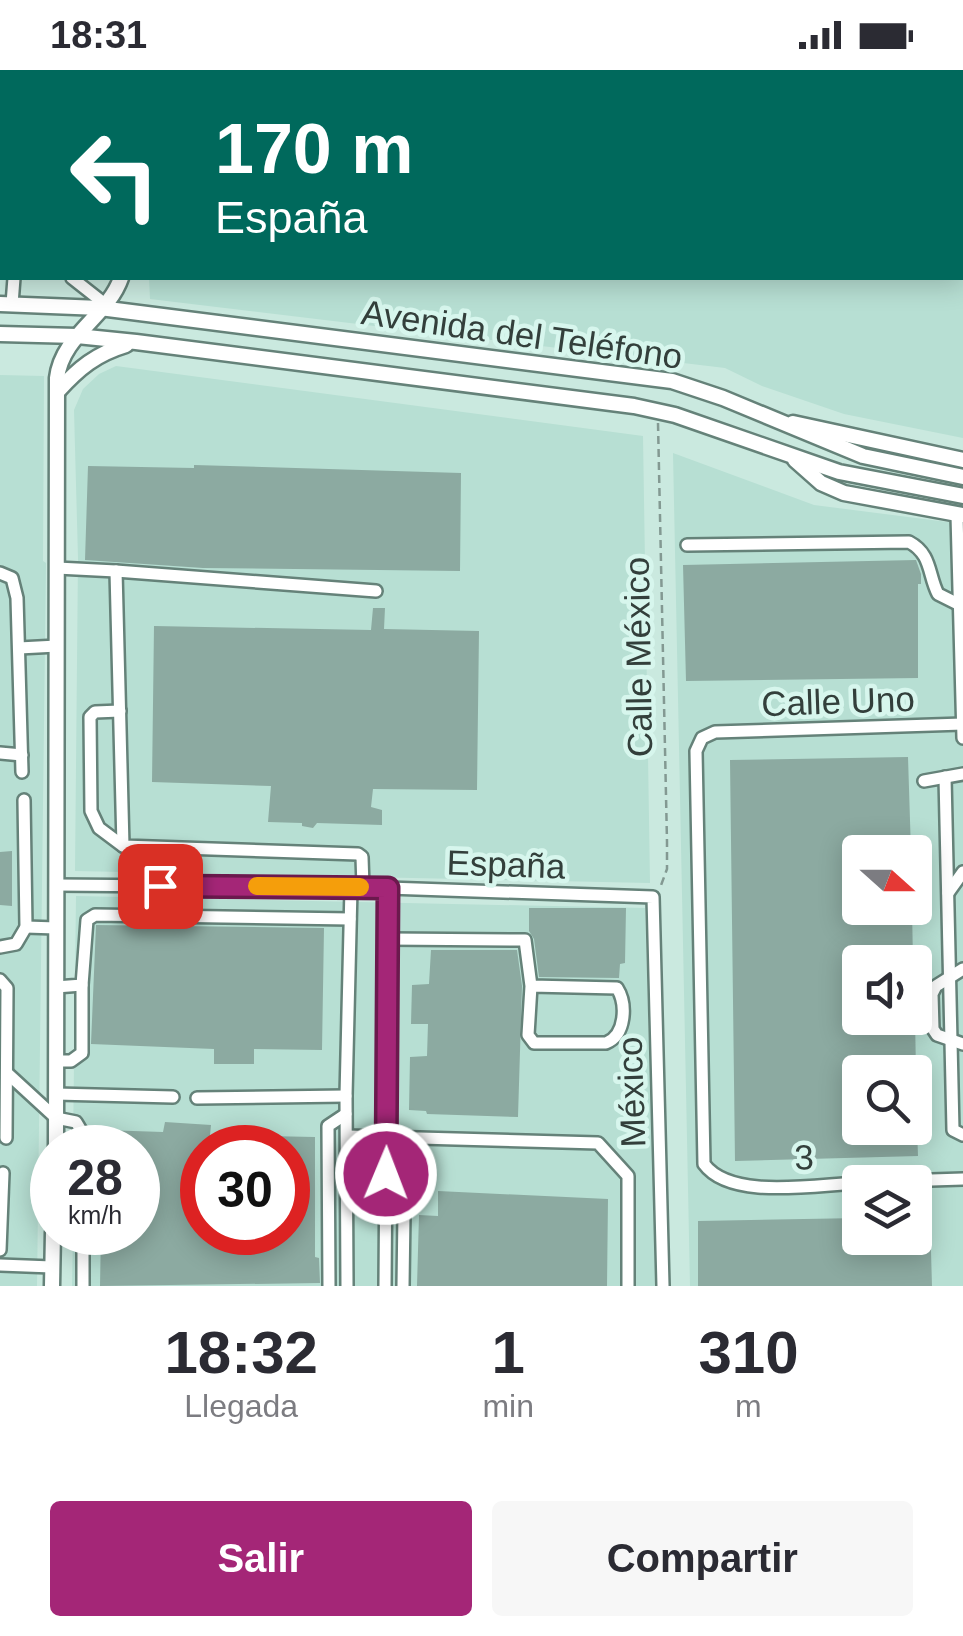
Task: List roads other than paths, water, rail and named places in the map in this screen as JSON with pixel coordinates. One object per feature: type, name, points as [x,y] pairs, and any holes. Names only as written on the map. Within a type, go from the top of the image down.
[{"type":"main road","points":[[56,1125],[59,364],[77,336],[117,290],[120,280]]},
{"type":"main road","name":"Avenida del Teléfono","points":[[8,293],[645,377],[698,389],[864,456],[963,477]]},
{"type":"main road","name":"Avenida del Teléfono","points":[[0,334],[136,342],[658,411],[860,477],[963,496]]},
{"type":"main road","points":[[58,390],[99,354],[136,342]]},
{"type":"main road","points":[[776,421],[818,426],[963,460]]},
{"type":"main road","points":[[791,457],[831,489],[960,515]]},
{"type":"main road","points":[[52,1255],[52,1286]]},
{"type":"street","points":[[74,280],[102,306]]},
{"type":"street","points":[[960,515],[958,604],[963,738]]},
{"type":"street","points":[[687,544],[909,542],[919,548],[929,564],[938,594],[958,604]]},
{"type":"street","points":[[57,568],[376,591]]},
{"type":"street","points":[[116,571],[123,846]]},
{"type":"street","points":[[0,573],[12,578],[16,586],[22,772]]},
{"type":"street","points":[[20,648],[57,646]]},
{"type":"street","points":[[120,711],[91,714],[91,811],[99,828],[123,846],[362,857],[350,919],[347,1286]]},
{"type":"street","name":"Calle Uno","points":[[749,1187],[712,1176],[704,1164],[695,775],[699,744],[707,734],[715,732],[962,724]]},
{"type":"street","points":[[0,753],[22,755]]},
{"type":"street","points":[[924,780],[963,774]]},
{"type":"street","points":[[945,777],[950,977]]},
{"type":"street","points":[[0,947],[16,944],[26,927],[24,800]]},
{"type":"street","points":[[948,893],[963,872]]},
{"type":"street","name":"España","points":[[56,885],[357,887],[653,898]]},
{"type":"street","points":[[385,1286],[388,888]]},
{"type":"street","name":"México","points":[[653,898],[663,1286]]},
{"type":"street","points":[[56,1062],[71,1061],[82,1053],[87,920],[96,915],[350,919]]},
{"type":"street","points":[[26,927],[56,928]]},
{"type":"street","points":[[388,939],[526,940],[531,986],[528,1035],[534,1043],[606,1043],[622,1030],[622,994],[617,988],[531,986]]},
{"type":"street","points":[[963,969],[936,986],[932,994],[933,1029],[937,1035],[957,1042],[953,1130],[963,1135]]},
{"type":"street","points":[[0,980],[7,988],[6,1138]]},
{"type":"street","points":[[56,988],[82,985]]},
{"type":"street","points":[[7,1072],[56,1118],[77,1125]]},
{"type":"street","points":[[56,1094],[173,1097]]},
{"type":"street","points":[[197,1098],[346,1096]]},
{"type":"street","points":[[329,1286],[328,1126],[346,1114]]},
{"type":"street","points":[[347,1136],[598,1142],[628,1176],[628,1286]]},
{"type":"street","points":[[402,1286],[405,1138]]},
{"type":"street","points":[[0,1250],[3,1173]]},
{"type":"street","points":[[932,1180],[963,1179]]},
{"type":"street","name":"3","points":[[749,1187],[842,1184]]},
{"type":"street","points":[[84,1255],[84,1286]]},
{"type":"street","points":[[0,1265],[52,1266]]}]
